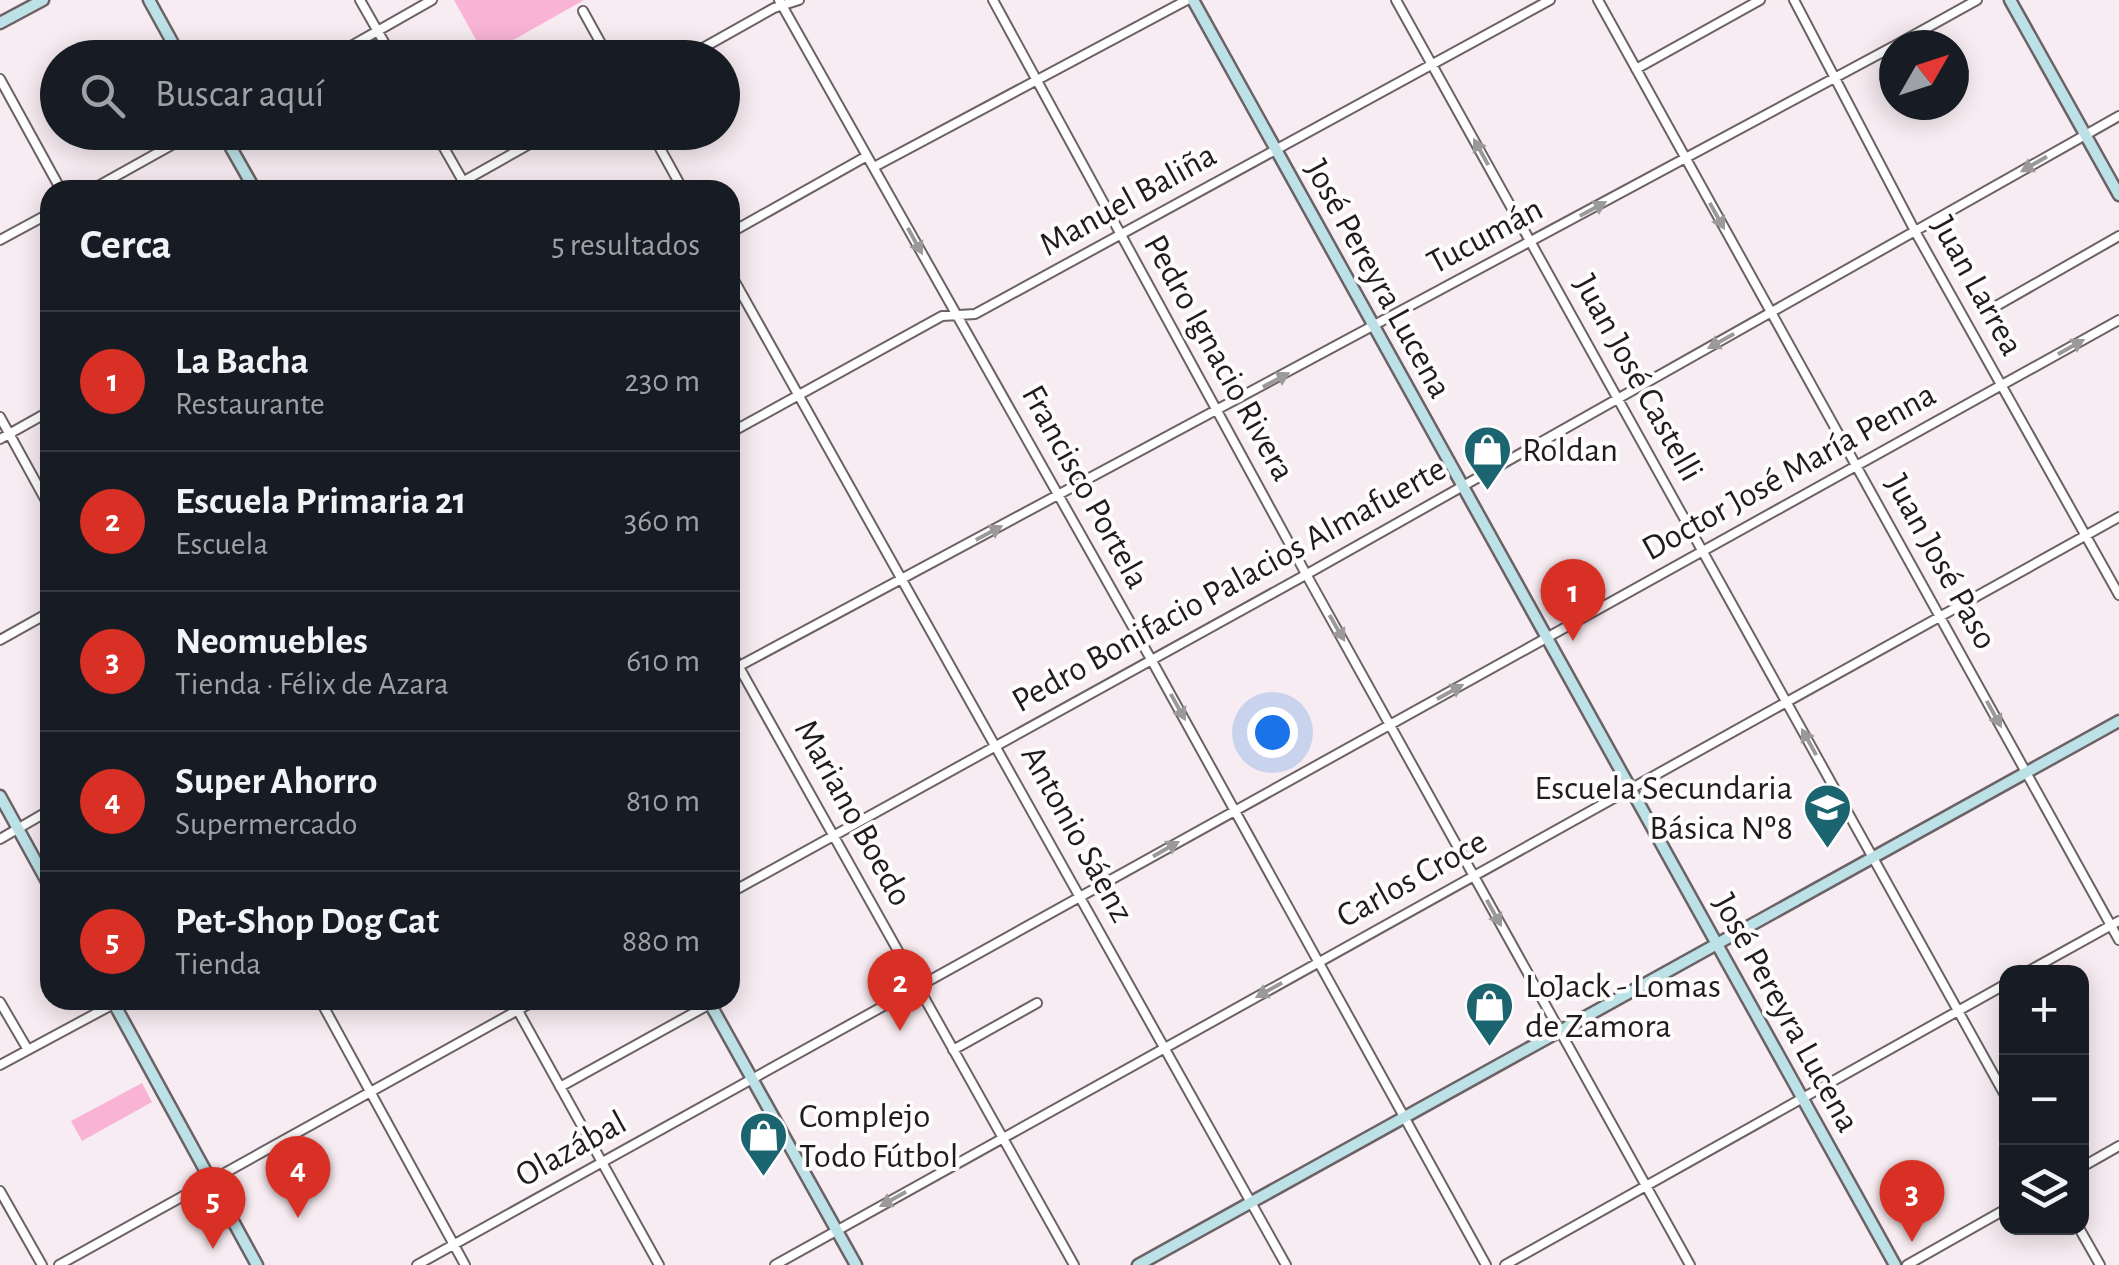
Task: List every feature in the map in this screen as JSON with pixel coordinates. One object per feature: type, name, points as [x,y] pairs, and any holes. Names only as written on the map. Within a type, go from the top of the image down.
[{"type":"street","points":[[0,23],[43,0]]},
{"type":"street","points":[[149,0],[170,40]]},
{"type":"street","points":[[360,0],[383,40]]},
{"type":"street","points":[[362,40],[432,0]]},
{"type":"street","points":[[717,40],[781,3],[799,0]]},
{"type":"street","name":"Pedro Ignacio Rivera","points":[[993,0],[1216,411],[1690,1265]]},
{"type":"street","points":[[874,167],[1190,0]]},
{"type":"street","name":"José Pereyra Lucena","points":[[1190,0],[1896,1265]]},
{"type":"street","name":"Juan José Castelli","points":[[1396,0],[1999,1084]]},
{"type":"street","name":"Manuel Baliña","points":[[740,428],[942,316],[976,314],[1550,0]]},
{"type":"street","name":"Juan José Paso","points":[[1598,0],[2026,773],[2115,924],[2119,940]]},
{"type":"street","points":[[1636,69],[1760,0]]},
{"type":"street","name":"Juan Larrea","points":[[1794,0],[1916,232],[2119,594]]},
{"type":"street","name":"Tucumán","points":[[1924,30],[1977,0]]},
{"type":"street","points":[[2010,0],[2119,195]]},
{"type":"street","name":"Francisco Portela","points":[[781,3],[1152,660],[1486,1265]]},
{"type":"street","points":[[583,11],[598,40]]},
{"type":"street","name":"Tucumán","points":[[740,665],[1879,55]]},
{"type":"street","points":[[0,79],[56,180]]},
{"type":"street","name":"Pedro Bonifacio Palacios Almafuerte","points":[[740,888],[1462,488],[2119,116]]},
{"type":"street","points":[[109,180],[163,150]]},
{"type":"street","points":[[232,150],[249,180]]},
{"type":"street","points":[[445,150],[463,180]]},
{"type":"street","points":[[475,180],[523,150]]},
{"type":"street","points":[[661,150],[678,180]]},
{"type":"street","points":[[740,226],[868,156]]},
{"type":"street","points":[[0,240],[40,218]]},
{"type":"street","points":[[1991,308],[2119,236]]},
{"type":"street","name":"Antonio Sáenz","points":[[740,291],[1286,1265]]},
{"type":"street","name":"Doctor José María Penna","points":[[752,1080],[2119,320]]},
{"type":"street","points":[[0,417],[40,490]]},
{"type":"street","points":[[0,439],[40,417]]},
{"type":"street","name":"Carlos Croce","points":[[775,1265],[2119,517]]},
{"type":"street","points":[[0,640],[40,618]]},
{"type":"street","name":"Mariano Boedo","points":[[740,678],[834,836],[1074,1265]]},
{"type":"street","points":[[1138,1265],[2119,721]]},
{"type":"street","points":[[0,796],[40,868]]},
{"type":"street","points":[[0,839],[40,816]]},
{"type":"street","points":[[2040,965],[2115,924]]},
{"type":"street","points":[[1504,1265],[1999,988]]},
{"type":"street","points":[[0,1002],[28,1050]]},
{"type":"street","points":[[953,1050],[1037,1003]]},
{"type":"street","points":[[0,1065],[100,1010]]},
{"type":"street","points":[[121,1010],[257,1265]]},
{"type":"street","points":[[325,1010],[465,1265]]},
{"type":"street","points":[[59,1265],[518,1010],[659,1265]]},
{"type":"street","points":[[560,1087],[695,1010]]},
{"type":"street","points":[[713,1010],[856,1265]]},
{"type":"street","name":"Olazábal","points":[[417,1265],[752,1080]]},
{"type":"street","points":[[2089,1163],[2119,1146]]},
{"type":"street","points":[[0,1191],[42,1265]]},
{"type":"street","points":[[1908,1265],[1999,1213]]},
{"type":"street","points":[[2083,1235],[2100,1265]]},
{"type":"shaded area","points":[[454,0],[584,0],[513,40],[476,40]]},
{"type":"shaded area","points":[[142,1083],[152,1102],[82,1141],[71,1121]]},
{"type":"place","name":"Roldan","points":[[1487,492]]},
{"type":"place","name":"La Bacha","points":[[1573,641]]},
{"type":"place","name":"Escuela Secundaria Básica Nº8","points":[[1828,850]]},
{"type":"place","name":"Escuela Primaria 21","points":[[900,1031]]},
{"type":"place","name":"LoJack - Lomas de Zamora","points":[[1490,1048]]},
{"type":"place","name":"Complejo Todo Fútbol","points":[[764,1178]]},
{"type":"place","name":"Super Ahorro","points":[[298,1218]]},
{"type":"place","name":"Neomuebles","points":[[1912,1242]]},
{"type":"place","name":"Pet-Shop Dog Cat","points":[[213,1249]]}]
